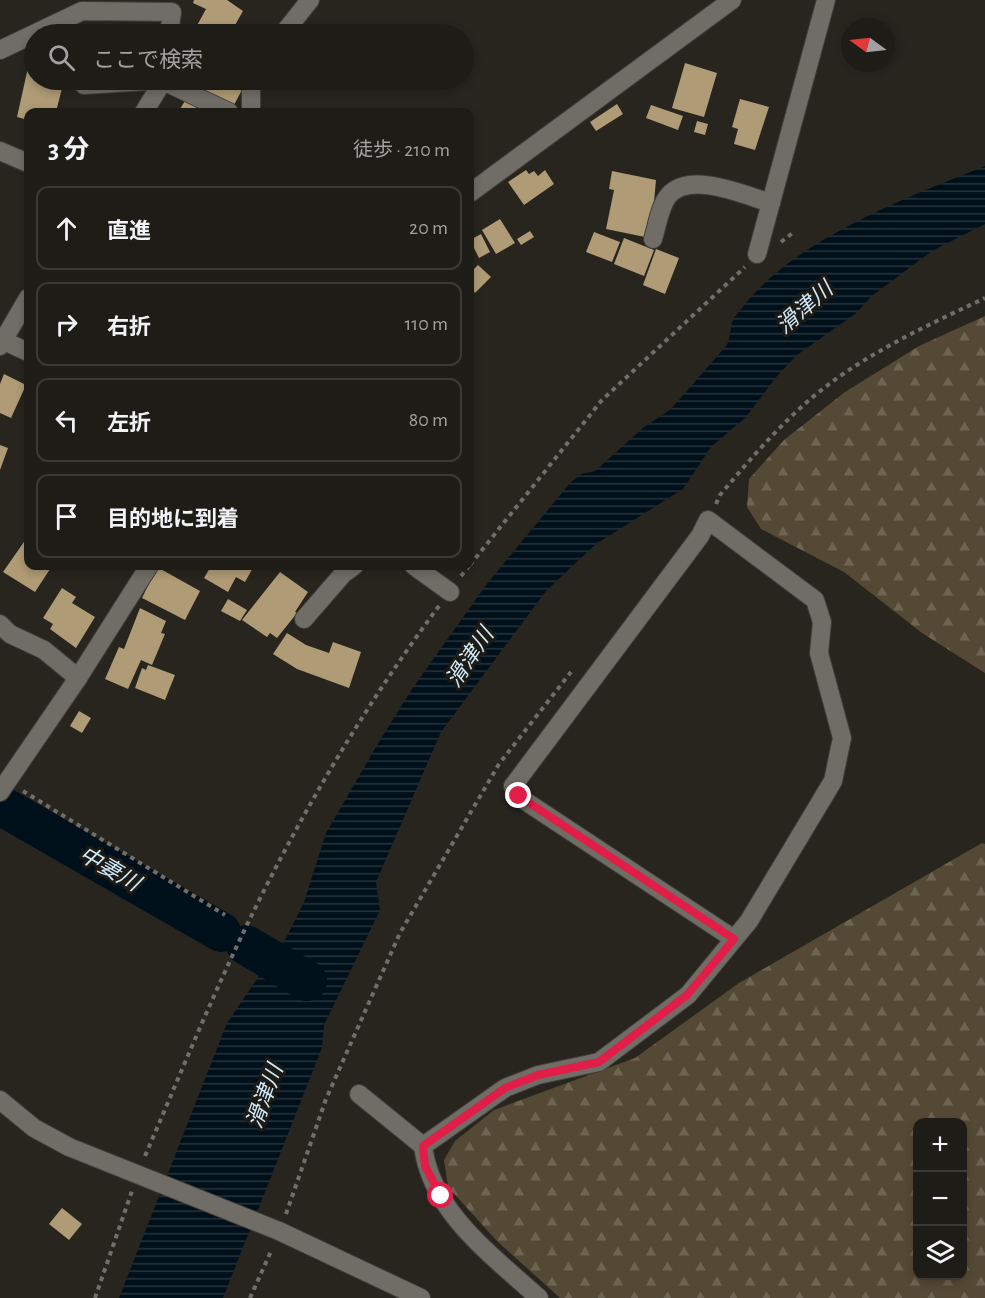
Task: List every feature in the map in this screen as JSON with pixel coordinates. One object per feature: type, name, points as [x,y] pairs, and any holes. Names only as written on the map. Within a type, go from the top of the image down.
[{"type":"street","points":[[291,24],[310,0]]},
{"type":"street","points":[[474,190],[732,0]]},
{"type":"street","points":[[755,258],[825,0]]},
{"type":"street","points":[[55,24],[82,11],[172,12],[170,24]]},
{"type":"street","points":[[0,50],[24,39]]},
{"type":"street","points":[[146,108],[157,90]]},
{"type":"street","points":[[184,90],[221,108]]},
{"type":"street","points":[[251,90],[251,108]]},
{"type":"street","points":[[0,151],[24,161]]},
{"type":"street","points":[[653,239],[668,196],[680,187],[695,183],[771,203]]},
{"type":"street","points":[[24,305],[1,343],[24,351]]},
{"type":"street","points":[[423,1146],[505,1088],[538,1075],[599,1062],[687,995],[734,939],[749,921],[832,782],[842,738],[819,653],[822,622],[815,600],[708,520],[700,536],[513,786],[519,796],[734,939]]},
{"type":"street","points":[[4,786],[78,678],[146,570]]},
{"type":"street","points":[[304,619],[348,570]]},
{"type":"street","points":[[420,570],[450,592]]},
{"type":"street","points":[[0,624],[10,634],[44,650],[78,678]]},
{"type":"street","points":[[359,1094],[423,1146],[425,1166],[462,1227],[539,1298]]},
{"type":"street","points":[[2,1106],[34,1128],[69,1147],[274,1229],[421,1298]]},
{"type":"path","points":[[778,244],[794,232]]},
{"type":"path","points":[[474,559],[602,400],[755,258]]},
{"type":"path","points":[[95,1298],[141,1175],[223,974],[291,838],[402,656],[465,570]]},
{"type":"path","points":[[4,786],[225,915]]},
{"type":"green space","points":[[985,316],[985,673],[922,633],[844,572],[761,529],[747,507],[749,479],[784,440],[845,392],[919,346]]},
{"type":"green space","points":[[982,843],[985,844],[985,1298],[560,1298],[496,1240],[448,1187],[444,1160],[455,1141],[494,1110],[635,1058],[739,983]]},
{"type":"water","name":"滑津川","points":[[985,166],[985,224],[932,251],[873,295],[855,314],[797,355],[777,376],[746,417],[711,447],[683,489],[596,544],[546,591],[441,732],[376,882],[380,910],[324,1025],[322,1048],[223,1298],[119,1298],[227,1023],[261,973],[254,963],[263,946],[278,954],[304,902],[326,833],[412,689],[486,585],[570,483],[581,474],[595,471],[643,428],[671,409],[727,345],[732,323],[742,308],[764,284],[791,261],[854,223]]},
{"type":"building","points":[[194,0],[227,0],[243,11],[236,24],[198,24],[206,9],[193,3]]},
{"type":"building","points":[[685,63],[717,73],[704,117],[672,108]]},
{"type":"building","points":[[24,86],[24,90],[62,90],[57,108],[24,108],[24,119],[17,117]]},
{"type":"building","points":[[203,90],[242,90],[234,105]]},
{"type":"building","points":[[740,99],[769,107],[755,150],[734,144],[738,129],[732,127]]},
{"type":"building","points":[[185,101],[198,108],[181,108]]},
{"type":"building","points":[[617,104],[623,114],[596,131],[590,122]]},
{"type":"building","points":[[651,105],[683,116],[678,130],[646,118]]},
{"type":"building","points":[[697,121],[708,124],[705,135],[694,132]]},
{"type":"building","points":[[526,170],[529,174],[534,171],[538,176],[545,170],[554,184],[524,205],[508,182]]},
{"type":"building","points":[[612,171],[656,180],[653,213],[650,212],[645,237],[606,229],[614,190],[609,189]]},
{"type":"building","points":[[500,219],[515,243],[496,254],[482,230]]},
{"type":"building","points":[[530,231],[534,237],[521,245],[517,239]]},
{"type":"building","points":[[594,232],[620,242],[612,262],[586,252]]},
{"type":"building","points":[[481,234],[490,252],[479,258],[474,248],[474,238]]},
{"type":"building","points":[[624,238],[654,250],[644,276],[614,264]]},
{"type":"building","points":[[656,249],[679,258],[665,294],[643,285]]},
{"type":"building","points":[[478,265],[491,277],[475,293],[474,292],[474,269]]},
{"type":"building","points":[[4,374],[24,384],[24,389],[11,418],[0,413],[0,384]]},
{"type":"building","points":[[0,445],[8,448],[0,470]]},
{"type":"building","points":[[24,542],[24,570],[49,570],[35,592],[3,572]]},
{"type":"building","points":[[156,570],[162,570],[200,591],[185,620],[142,598]]},
{"type":"building","points":[[209,570],[252,570],[245,582],[236,577],[228,592],[204,578]]},
{"type":"building","points":[[280,572],[308,592],[295,612],[297,613],[277,638],[270,633],[267,637],[242,620]]},
{"type":"building","points":[[62,588],[76,597],[72,603],[95,617],[76,648],[50,629],[53,624],[43,618]]},
{"type":"building","points":[[228,599],[247,610],[240,621],[221,611]]},
{"type":"building","points":[[140,608],[166,621],[161,633],[165,634],[152,665],[141,660],[128,689],[105,679],[119,647],[124,649]]},
{"type":"building","points":[[287,633],[306,645],[329,653],[333,642],[361,652],[349,688],[297,669],[273,654]]},
{"type":"building","points":[[148,665],[175,675],[165,700],[135,688],[142,668],[146,670]]},
{"type":"building","points":[[79,711],[91,718],[82,733],[70,726]]},
{"type":"building","points":[[62,1208],[82,1224],[69,1240],[49,1224]]},
{"type":"waterway","name":"中妻川","points":[[0,805],[221,932]]},
{"type":"waterway","name":"中妻川","points":[[246,945],[307,981]]},
{"type":"route","points":[[441,1196],[425,1166],[423,1146],[505,1088],[538,1075],[599,1062],[687,995],[734,939],[519,796]]}]
